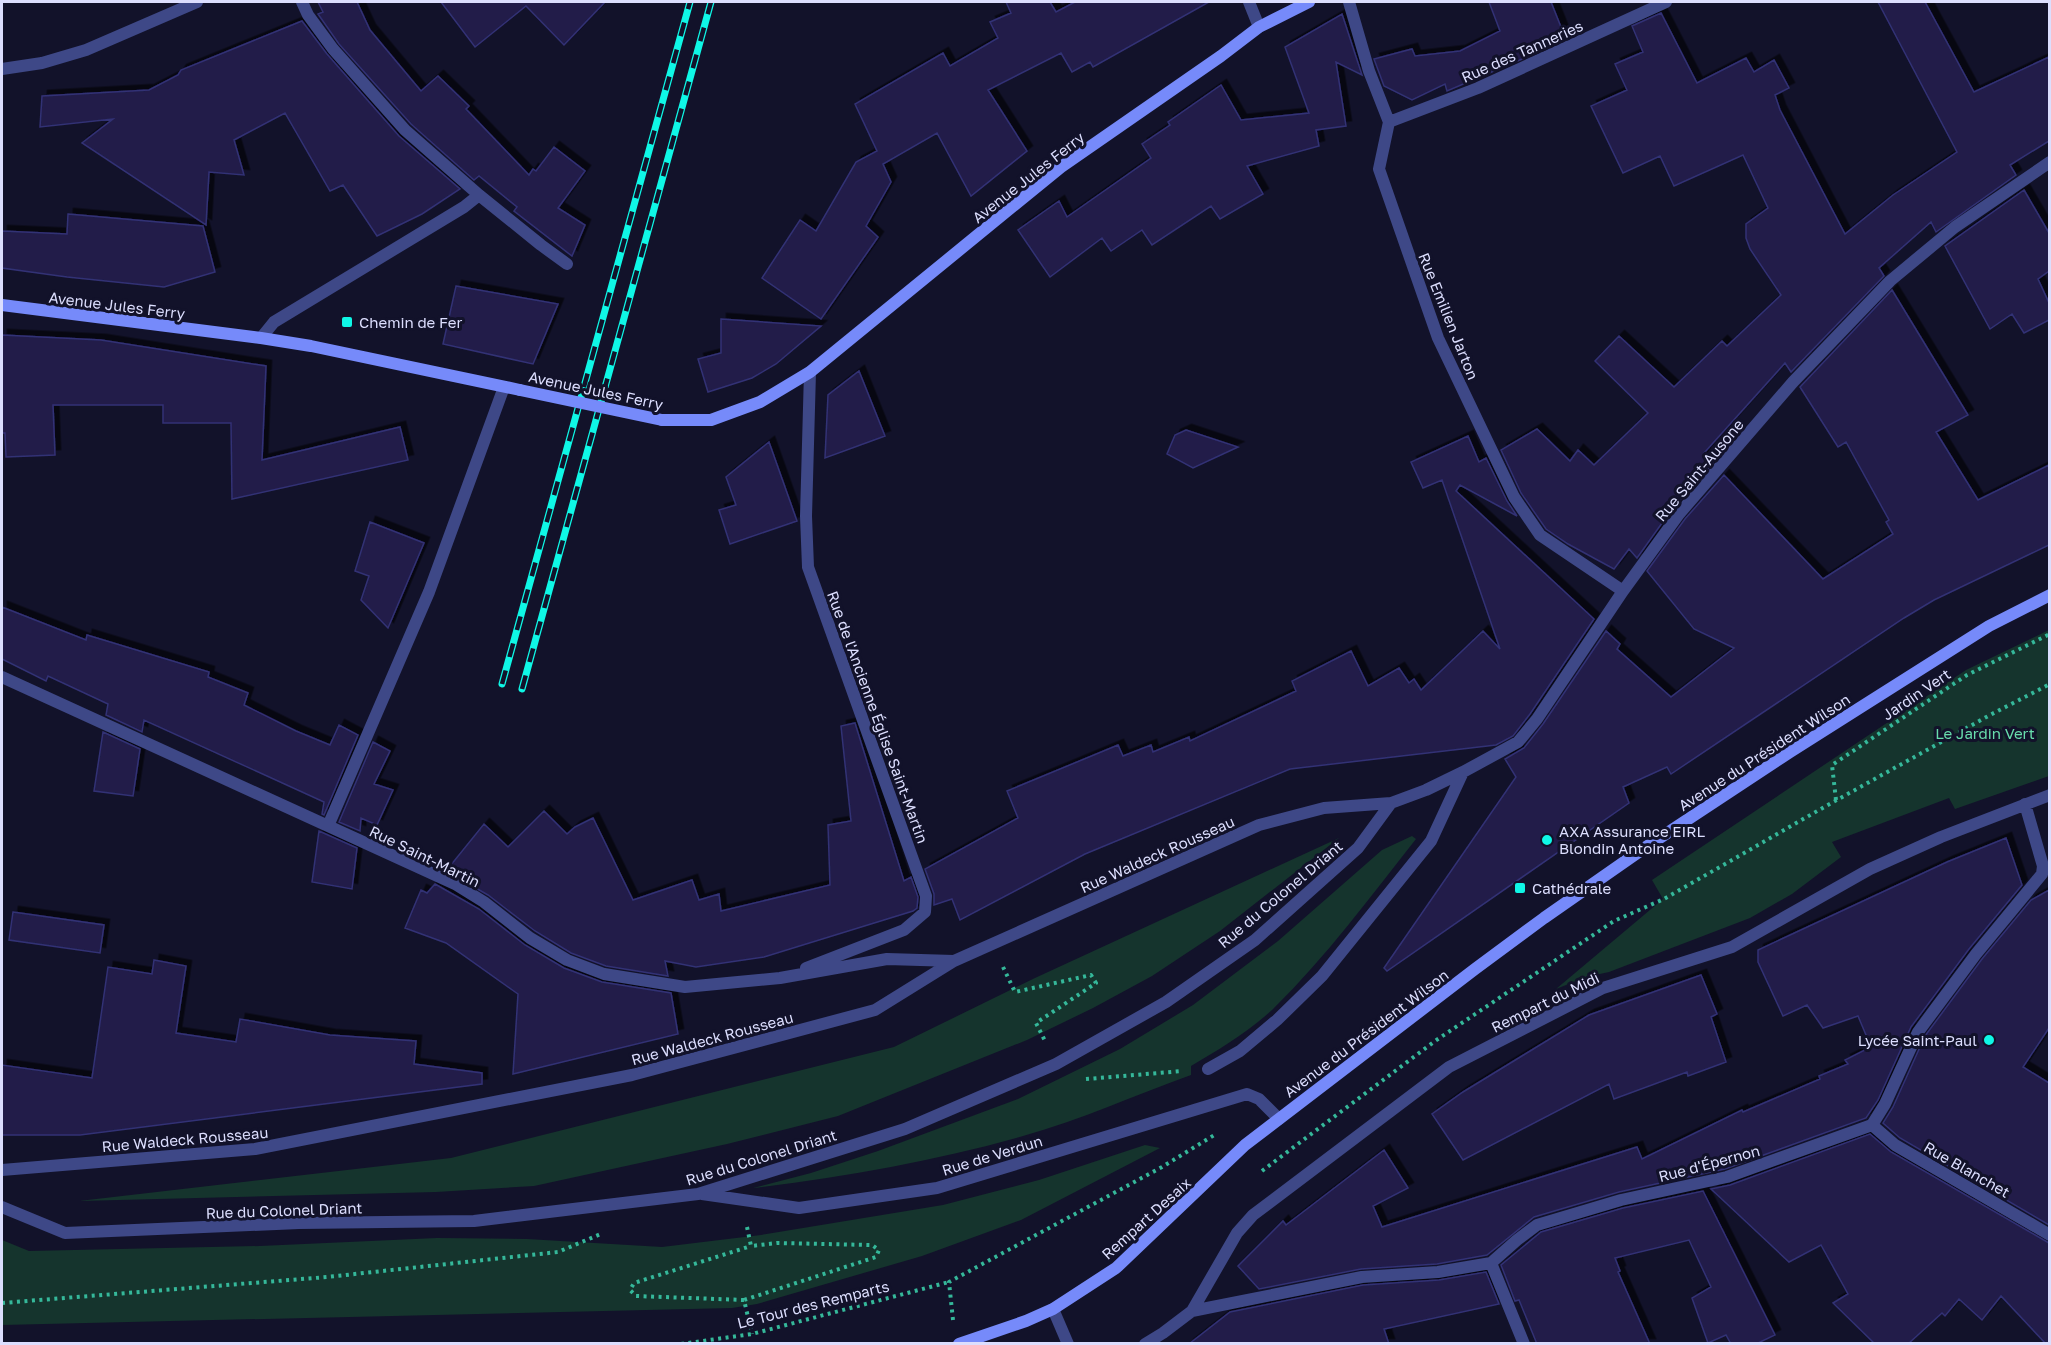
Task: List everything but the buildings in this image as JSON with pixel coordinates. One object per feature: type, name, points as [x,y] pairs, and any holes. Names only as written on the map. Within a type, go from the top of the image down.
[{"type":"street","points":[[2,69],[42,63],[87,50],[197,2]]},
{"type":"street","points":[[302,2],[308,15],[333,49],[405,130],[479,195],[567,264]]},
{"type":"street","points":[[1249,2],[1259,27]]},
{"type":"street","name":"Avenue Jules Ferry","points":[[2,306],[261,338],[378,359],[662,420],[711,420],[760,402],[810,372],[1061,167],[1259,27],[1309,2]]},
{"type":"street","points":[[1349,2],[1369,71],[1389,122]]},
{"type":"street","name":"Rue des Tanneries","points":[[1389,122],[1478,88],[1666,2]]},
{"type":"street","name":"Rue Emilien Jarton","points":[[1389,122],[1379,168],[1404,246],[1438,338],[1514,497],[1540,534],[1623,591]]},
{"type":"street","name":"Rue Saint-Ausone","points":[[1391,803],[1426,790],[1518,742],[1679,514],[1793,382],[1890,281],[1955,227],[2049,162]]},
{"type":"street","points":[[261,338],[274,322],[464,207],[479,195]]},
{"type":"street","name":"Rue de l'Ancienne Église Saint-Martin","points":[[780,978],[904,930],[925,912],[926,896],[808,567],[806,516],[810,372]]},
{"type":"street","points":[[328,826],[429,592],[504,387]]},
{"type":"street","name":"Avenue du Président Wilson","points":[[1245,1146],[1475,969],[1640,850],[1979,633],[2049,595]]},
{"type":"street","name":"Rue Saint-Martin","points":[[2,677],[455,884],[484,902],[530,938],[567,960],[604,974],[685,987],[780,978],[887,959],[954,961]]},
{"type":"street","points":[[1208,1069],[1240,1051],[1277,1020],[1322,976],[1431,841],[1463,772]]},
{"type":"street","name":"Rempart du Midi","points":[[1192,1311],[1238,1233],[1253,1215],[1449,1067],[1604,988],[1732,947],[1870,869],[1941,837],[2049,795]]},
{"type":"street","name":"Rue Waldeck Rousseau","points":[[2,1170],[255,1149],[632,1075],[876,1010],[954,961],[1259,825],[1324,808],[1391,803]]},
{"type":"street","name":"Rue du Colonel Driant","points":[[2,1207],[65,1233],[299,1223],[474,1221],[698,1194],[905,1129],[1056,1064],[1166,1002],[1255,939],[1358,848],[1391,803]]},
{"type":"street","points":[[1872,1125],[1885,1104],[1918,1032],[1976,954],[2042,874],[2043,866],[2025,804]]},
{"type":"street","name":"Rue de Verdun","points":[[698,1194],[799,1209],[937,1188],[1247,1094],[1259,1099],[1279,1119]]},
{"type":"street","name":"Rue Blanchet","points":[[1872,1125],[1895,1145],[2049,1235]]},
{"type":"street","name":"Rue d'Épernon","points":[[1491,1263],[1517,1239],[1538,1225],[1622,1200],[1727,1177],[1872,1125]]},
{"type":"street","name":"Rempart Desaix","points":[[959,1344],[1026,1321],[1053,1309],[1116,1268],[1245,1146]]},
{"type":"street","points":[[1145,1344],[1192,1311],[1362,1277],[1438,1272],[1491,1263],[1524,1344]]},
{"type":"street","points":[[1053,1309],[1068,1344]]},
{"type":"path","name":"Jardin Vert","points":[[1836,801],[1832,765],[1967,675],[2049,634]]},
{"type":"path","points":[[1262,1171],[1435,1041],[1614,921],[1664,898],[2049,684]]},
{"type":"path","points":[[993,944],[1015,992],[1091,975],[1096,983],[1036,1023],[1063,1081],[1208,1069]]},
{"type":"path","name":"Le Tour des Remparts","points":[[681,1344],[752,1334],[949,1282],[1162,1167],[1222,1131]]},
{"type":"path","points":[[741,1200],[751,1246]]},
{"type":"path","points":[[2,1303],[327,1277],[558,1252],[612,1230]]},
{"type":"path","points":[[872,1245],[879,1250],[876,1257],[744,1300],[636,1296],[630,1290],[634,1283],[751,1246],[872,1245]]},
{"type":"path","points":[[949,1282],[954,1323]]},
{"type":"path","points":[[744,1300],[752,1334]]},
{"type":"green space","name":"Le Jardin Vert","points":[[2049,630],[2049,776],[1955,809],[1949,798],[1832,842],[1841,857],[1792,894],[1750,918],[1609,972],[1586,977],[1556,989],[1663,899],[1652,880],[1966,670]]},
{"type":"green space","points":[[1412,836],[1416,839],[1312,968],[1274,1008],[1255,1024],[1191,1066],[1191,1075],[1066,1123],[990,1145],[889,1167],[753,1188],[811,1173],[878,1151],[1018,1099],[1120,1049],[1193,1005],[1278,941],[1382,850]]},
{"type":"green space","points":[[1339,838],[1220,931],[1152,976],[1027,1040],[838,1116],[727,1144],[534,1186],[436,1192],[79,1201],[451,1158],[894,1047],[1035,978]]},
{"type":"green space","points":[[1145,1145],[1160,1148],[1021,1220],[922,1256],[757,1304],[732,1308],[2,1325],[2,1240],[29,1251],[260,1246],[437,1238],[527,1239],[662,1247],[761,1235],[943,1205],[1039,1180]]},
{"type":"railway","points":[[502,684],[690,2]]},
{"type":"railway","points":[[522,689],[711,2]]},
{"type":"place","name":"Chemin de Fer","points":[[347,322]]},
{"type":"place","name":"AXA Assurance EIRL Blondin Antoine","points":[[1547,840]]},
{"type":"place","name":"Cathédrale","points":[[1520,888]]},
{"type":"place","name":"Lycée Saint-Paul","points":[[1989,1040]]}]
